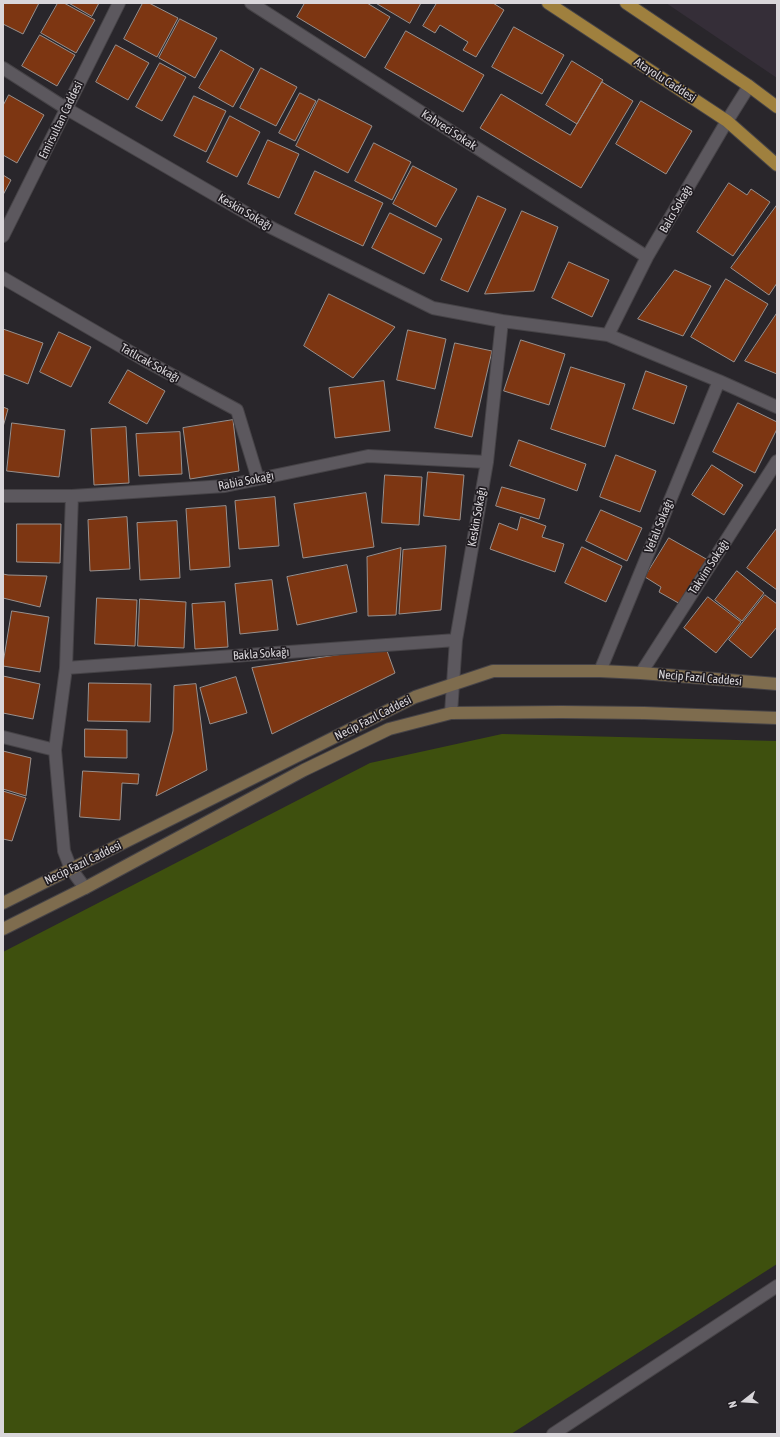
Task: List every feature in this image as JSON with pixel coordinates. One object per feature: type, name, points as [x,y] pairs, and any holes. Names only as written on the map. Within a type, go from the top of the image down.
[{"type":"main road","name":"Atayolu Caddesi","points":[[548,3],[727,121],[777,165]]},
{"type":"main road","points":[[626,3],[749,86],[777,107]]},
{"type":"street","name":"Emirsultan Caddesi","points":[[3,236],[119,3]]},
{"type":"street","name":"Kahveci Sokak","points":[[251,3],[647,258]]},
{"type":"street","name":"Keskin Sokağı","points":[[3,68],[67,109],[272,228],[433,308],[502,321],[608,335],[777,407]]},
{"type":"street","name":"Balcı Sokağı","points":[[608,335],[647,258],[749,86]]},
{"type":"street","name":"Tatlıcak Sokağı","points":[[3,278],[146,361],[237,410],[258,478]]},
{"type":"street","name":"Keskin Sokağı","points":[[451,713],[456,640],[487,462],[502,321]]},
{"type":"street","name":"Vefalı Sokağı","points":[[600,671],[719,381]]},
{"type":"street","name":"Rabia Sokağı","points":[[3,496],[72,496],[225,486],[368,456],[487,462]]},
{"type":"street","name":"Takvim Sokağı","points":[[641,673],[777,461]]},
{"type":"street","points":[[72,496],[66,668],[55,750],[64,851],[71,869],[85,888]]},
{"type":"street","name":"Bakla Sokağı","points":[[66,668],[456,640]]},
{"type":"street","name":"Necip Fazıl Caddesi","points":[[3,903],[415,697],[492,671],[600,671],[777,684]]},
{"type":"street","name":"Necip Fazıl Caddesi","points":[[3,929],[85,888],[304,770],[389,729],[451,713],[614,713],[777,718]]},
{"type":"street","points":[[3,737],[55,750]]},
{"type":"street","points":[[553,1434],[777,1286]]},
{"type":"shaded area","points":[[666,3],[777,3],[777,78]]},
{"type":"green space","points":[[502,734],[777,741],[777,1264],[511,1434],[3,1434],[3,952],[370,763]]},
{"type":"building","points":[[3,3],[39,3],[23,34],[3,24]]},
{"type":"building","points":[[58,3],[64,3],[95,20],[76,53],[41,33]]},
{"type":"building","points":[[69,3],[99,3],[92,16]]},
{"type":"building","points":[[143,3],[149,3],[178,18],[157,57],[124,39]]},
{"type":"building","points":[[305,3],[367,3],[390,17],[365,58],[297,17]]},
{"type":"building","points":[[376,3],[421,3],[410,23]]},
{"type":"building","points":[[437,3],[493,3],[504,10],[476,57],[463,50],[468,42],[440,25],[435,33],[423,26]]},
{"type":"building","points":[[180,19],[217,38],[195,78],[159,58]]},
{"type":"building","points":[[514,27],[564,55],[542,94],[492,67]]},
{"type":"building","points":[[406,31],[484,75],[463,112],[385,68]]},
{"type":"building","points":[[40,35],[75,55],[57,86],[22,66]]},
{"type":"building","points":[[116,45],[149,63],[128,100],[96,82]]},
{"type":"building","points":[[221,50],[254,69],[233,107],[199,88]]},
{"type":"building","points":[[572,61],[603,80],[577,124],[546,105]]},
{"type":"building","points":[[160,63],[186,77],[162,121],[136,107]]},
{"type":"building","points":[[261,68],[297,87],[276,126],[240,108]]},
{"type":"building","points":[[602,82],[633,101],[581,188],[480,128],[501,94],[570,135]]},
{"type":"building","points":[[300,93],[316,101],[295,141],[279,133]]},
{"type":"building","points":[[9,95],[44,115],[17,163],[3,155],[3,106]]},
{"type":"building","points":[[194,96],[226,111],[206,152],[174,136]]},
{"type":"building","points":[[319,99],[372,126],[348,173],[296,146]]},
{"type":"building","points":[[641,101],[692,131],[666,174],[616,144]]},
{"type":"building","points":[[230,116],[260,132],[237,177],[207,162]]},
{"type":"building","points":[[268,140],[299,154],[279,198],[248,184]]},
{"type":"building","points":[[374,143],[411,162],[392,200],[355,181]]},
{"type":"building","points":[[413,166],[457,189],[436,227],[393,204]]},
{"type":"building","points":[[315,171],[383,203],[363,246],[295,214]]},
{"type":"building","points":[[3,175],[11,180],[3,195]]},
{"type":"building","points":[[729,183],[747,195],[751,189],[770,202],[733,256],[697,232]]},
{"type":"building","points":[[478,196],[506,209],[468,292],[441,280]]},
{"type":"building","points":[[777,205],[777,283],[769,295],[731,268]]},
{"type":"building","points":[[522,211],[558,227],[534,291],[485,294]]},
{"type":"building","points":[[390,213],[442,239],[424,274],[372,248]]},
{"type":"building","points":[[569,262],[609,280],[592,317],[552,298]]},
{"type":"building","points":[[675,270],[711,286],[683,336],[638,319]]},
{"type":"building","points":[[726,279],[768,304],[734,362],[691,337]]},
{"type":"building","points":[[329,294],[395,327],[353,378],[304,346]]},
{"type":"building","points":[[777,313],[777,374],[745,361]]},
{"type":"building","points":[[3,329],[43,343],[28,384],[3,374]]},
{"type":"building","points":[[408,330],[446,339],[435,389],[397,380]]},
{"type":"building","points":[[59,332],[91,347],[71,387],[40,372]]},
{"type":"building","points":[[521,340],[565,354],[549,405],[504,391]]},
{"type":"building","points":[[455,343],[492,351],[472,437],[435,428]]},
{"type":"building","points":[[571,367],[625,384],[605,447],[551,429]]},
{"type":"building","points":[[128,370],[165,391],[147,424],[109,403]]},
{"type":"building","points":[[646,371],[687,386],[674,424],[633,409]]},
{"type":"building","points":[[384,381],[390,431],[335,438],[329,388]]},
{"type":"building","points":[[738,403],[777,422],[777,429],[755,473],[713,452]]},
{"type":"building","points":[[3,407],[8,409],[3,427]]},
{"type":"building","points":[[233,420],[239,471],[190,479],[183,428]]},
{"type":"building","points":[[12,423],[65,430],[59,477],[7,471]]},
{"type":"building","points":[[126,427],[129,483],[94,485],[91,429]]},
{"type":"building","points":[[180,432],[182,474],[139,476],[136,434]]},
{"type":"building","points":[[519,440],[586,464],[577,491],[510,466]]},
{"type":"building","points":[[616,455],[656,471],[640,512],[600,497]]},
{"type":"building","points":[[712,465],[743,485],[724,515],[692,495]]},
{"type":"building","points":[[428,472],[464,475],[460,520],[424,516]]},
{"type":"building","points":[[385,475],[422,477],[419,525],[382,523]]},
{"type":"building","points":[[502,487],[545,499],[539,519],[496,506]]},
{"type":"building","points":[[366,493],[374,547],[303,558],[294,504]]},
{"type":"building","points":[[275,497],[279,546],[239,549],[235,501]]},
{"type":"building","points":[[226,506],[230,567],[190,570],[186,509]]},
{"type":"building","points":[[601,510],[642,528],[627,561],[586,541]]},
{"type":"building","points":[[127,517],[130,569],[90,571],[88,520]]},
{"type":"building","points":[[521,517],[546,526],[542,537],[564,544],[555,572],[490,549],[499,523],[517,530]]},
{"type":"building","points":[[177,521],[180,578],[140,580],[137,523]]},
{"type":"building","points":[[17,524],[61,524],[60,563],[17,562]]},
{"type":"building","points":[[777,528],[777,590],[747,568]]},
{"type":"building","points":[[669,538],[708,560],[682,605],[659,592],[661,587],[645,577]]},
{"type":"building","points":[[446,546],[441,610],[399,614],[403,550]]},
{"type":"building","points":[[582,547],[622,566],[606,602],[565,583]]},
{"type":"building","points":[[401,548],[396,615],[368,616],[367,557]]},
{"type":"building","points":[[347,565],[357,612],[297,625],[287,577]]},
{"type":"building","points":[[737,571],[764,593],[742,621],[715,600]]},
{"type":"building","points":[[3,574],[47,576],[40,607],[3,598]]},
{"type":"building","points":[[272,580],[278,630],[240,634],[235,584]]},
{"type":"building","points":[[765,595],[777,604],[777,627],[751,658],[729,640]]},
{"type":"building","points":[[708,597],[741,622],[716,653],[684,628]]},
{"type":"building","points":[[97,598],[137,600],[135,646],[95,644]]},
{"type":"building","points":[[140,599],[186,602],[184,648],[138,646]]},
{"type":"building","points":[[225,602],[228,647],[195,649],[192,604]]},
{"type":"building","points":[[12,611],[49,617],[40,672],[3,666]]},
{"type":"building","points":[[386,648],[395,673],[272,734],[252,668]]},
{"type":"building","points":[[3,676],[40,684],[33,719],[3,713]]},
{"type":"building","points":[[236,677],[247,713],[210,724],[200,688]]},
{"type":"building","points":[[89,683],[151,684],[150,722],[88,721]]},
{"type":"building","points":[[196,684],[207,770],[156,796],[173,731],[174,686]]},
{"type":"building","points":[[85,729],[127,730],[127,758],[85,757]]},
{"type":"building","points":[[3,751],[31,758],[26,796],[3,789]]},
{"type":"building","points":[[83,771],[139,774],[138,784],[122,783],[120,820],[80,817]]},
{"type":"building","points":[[3,791],[26,798],[12,841],[3,839]]}]
